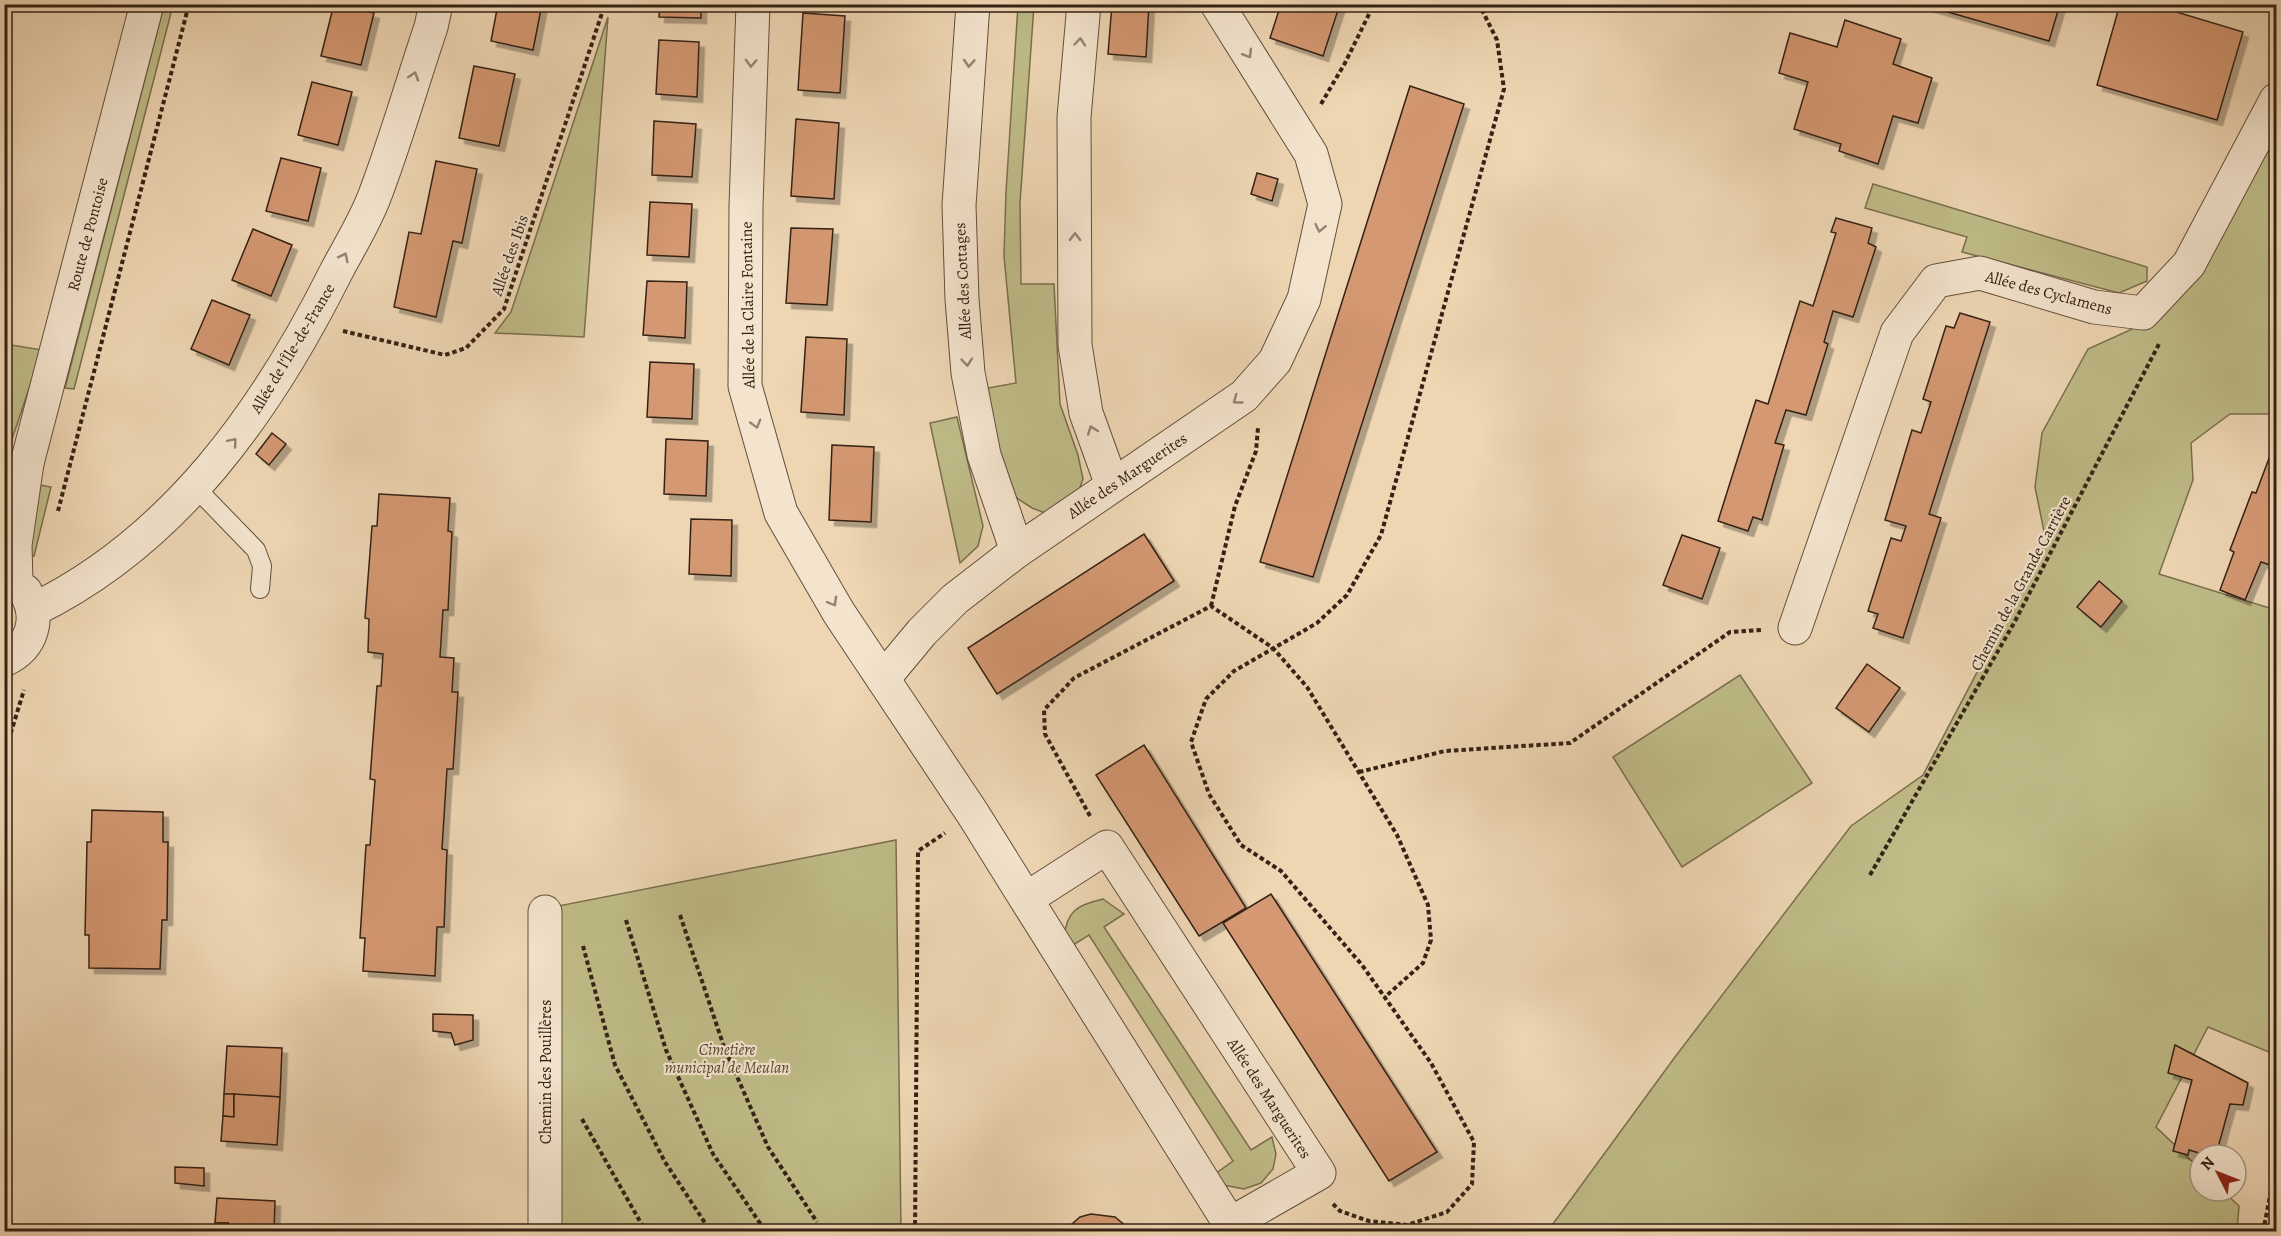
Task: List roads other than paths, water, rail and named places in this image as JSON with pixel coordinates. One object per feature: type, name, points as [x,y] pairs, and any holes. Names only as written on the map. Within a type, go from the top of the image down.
[{"type":"street","name":"Route de Pontoise","points":[[10,579],[27,463],[147,4]]},
{"type":"street","name":"Allée de l'Île-de-France","points":[[33,610],[78,587],[134,547],[195,487],[238,436],[274,384],[310,323],[374,197],[431,27],[436,4]]},
{"type":"street","name":"Allée de la Claire Fontaine","points":[[753,4],[746,206],[745,386],[781,513],[839,613],[883,679]]},
{"type":"street","name":"Allée des Cottages","points":[[973,4],[959,206],[962,298],[968,373],[984,455],[1017,551]]},
{"type":"street","points":[[1083,4],[1074,117],[1075,345],[1086,413],[1112,485]]},
{"type":"street","name":"Allée des Marguerites","points":[[1026,899],[1107,847],[1319,1173],[1230,1224],[1026,899],[973,814],[883,679],[922,632],[955,599],[1017,551],[1244,396],[1275,361],[1304,299],[1325,204],[1311,154],[1217,4]]},
{"type":"street","name":"Allée des Cyclamens","points":[[1795,628],[1897,333],[1936,281],[1980,273],[2094,307],[2143,313],[2189,264],[2277,100]]},
{"type":"street","name":"Route de Pontoise","points":[[4,514],[27,463]]},
{"type":"street","points":[[10,579],[26,592],[33,610],[32,631],[11,657]]},
{"type":"street","name":"Chemin des Pouillères","points":[[544,912],[545,1232]]},
{"type":"lane","points":[[195,487],[255,550],[262,566],[260,589]]},
{"type":"park label","name":"Cimetière municipal de Meulan","points":[[727,1058]]}]
